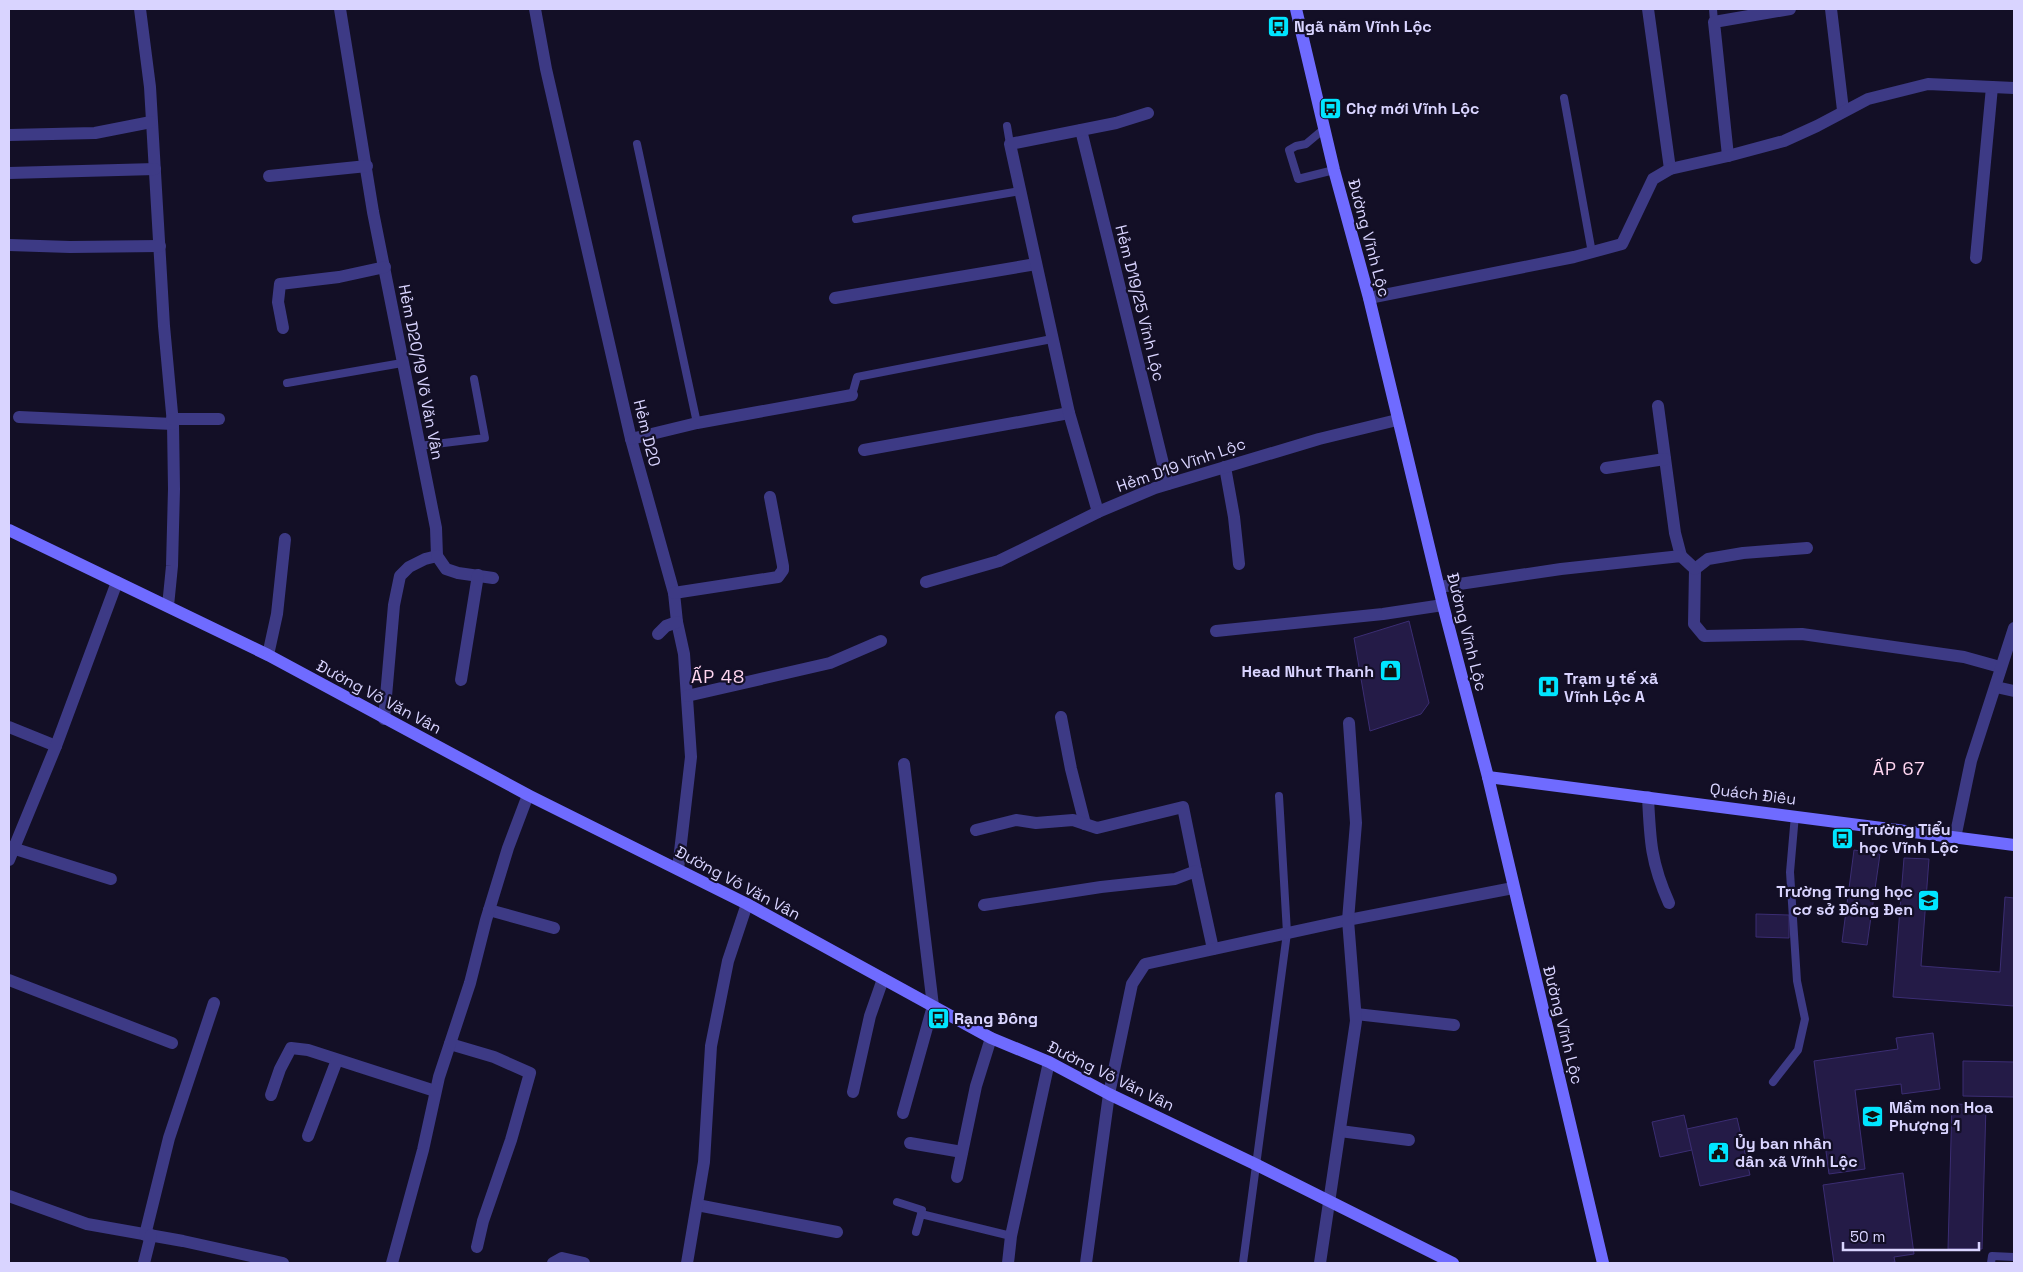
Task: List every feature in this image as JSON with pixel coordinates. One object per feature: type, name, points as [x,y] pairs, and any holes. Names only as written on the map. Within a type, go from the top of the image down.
[{"type":"main road","name":"Đường Vĩnh Lộc","points":[[1296,9],[1334,170],[1488,777],[1603,1263]]},
{"type":"main road","name":"Đường Võ Văn Vân","points":[[9,530],[268,655],[384,719],[746,904],[992,1038],[1049,1062],[1109,1094],[1257,1165],[1447,1262]]},
{"type":"main road","name":"Quách Điêu","points":[[1488,777],[1794,815],[2014,845]]},
{"type":"street","points":[[140,9],[150,88],[173,422],[172,566],[168,606]]},
{"type":"street","name":"Hẻm D20/19 Võ Văn Vân","points":[[340,9],[373,212],[436,528],[437,556]]},
{"type":"street","name":"Hẻm D20","points":[[535,9],[548,77],[631,439],[674,593],[667,627],[684,654],[692,757],[678,869]]},
{"type":"street","points":[[1648,9],[1670,169]]},
{"type":"street","points":[[1728,156],[1714,22],[1790,9]]},
{"type":"street","points":[[1831,9],[1844,110]]},
{"type":"street","points":[[1368,298],[1592,253],[1622,244],[1653,179],[1670,169],[1728,156],[1784,140],[1817,126],[1844,110],[1868,99],[1928,84],[2014,88]]},
{"type":"street","points":[[1976,258],[1992,87]]},
{"type":"street","points":[[1098,512],[1069,413],[1010,144],[1148,114]]},
{"type":"street","points":[[9,135],[95,133],[152,122]]},
{"type":"street","name":"Hẻm D19/25 Vĩnh Lộc","points":[[1081,130],[1168,484]]},
{"type":"street","points":[[269,176],[367,166]]},
{"type":"street","points":[[9,173],[155,169]]},
{"type":"street","points":[[9,245],[70,247],[160,246]]},
{"type":"street","points":[[835,298],[1036,264]]},
{"type":"street","points":[[283,328],[278,302],[280,284],[339,277],[384,267]]},
{"type":"street","points":[[631,439],[697,423],[852,395]]},
{"type":"street","points":[[1658,406],[1674,533],[1681,556],[1696,569]]},
{"type":"street","points":[[864,450],[1069,413]]},
{"type":"street","points":[[19,417],[173,422],[219,420]]},
{"type":"street","name":"Hẻm D19 Vĩnh Lộc","points":[[926,582],[1000,561],[1098,512],[1168,484],[1319,438],[1397,420]]},
{"type":"street","points":[[1606,468],[1665,459]]},
{"type":"street","points":[[1225,467],[1234,517],[1239,564]]},
{"type":"street","points":[[674,593],[778,577],[783,566],[770,497]]},
{"type":"street","points":[[268,655],[277,614],[285,539]]},
{"type":"street","points":[[1807,548],[1743,553],[1708,559],[1696,569],[1694,624],[1704,636],[1802,634],[1964,657],[2000,667]]},
{"type":"street","points":[[384,719],[394,605],[400,576],[409,567],[425,559],[437,556],[446,569],[458,573],[493,578]]},
{"type":"street","points":[[1439,587],[1561,569],[1681,556]]},
{"type":"street","points":[[461,680],[478,575]]},
{"type":"street","points":[[111,880],[10,852],[56,746],[117,582]]},
{"type":"street","points":[[1216,632],[1383,614],[1443,605]]},
{"type":"street","points":[[1955,838],[1971,761],[2014,628]]},
{"type":"street","points":[[687,696],[830,663],[881,641]]},
{"type":"street","points":[[1996,687],[2014,691]]},
{"type":"street","points":[[1061,717],[1070,769],[1085,824]]},
{"type":"street","points":[[1320,1263],[1356,1014],[1348,920],[1356,823],[1349,723]]},
{"type":"street","points":[[9,727],[56,746]]},
{"type":"street","points":[[903,1113],[933,1006],[904,764]]},
{"type":"street","points":[[392,1263],[423,1150],[435,1091],[470,983],[508,848],[528,794]]},
{"type":"street","points":[[1648,797],[1650,842],[1653,861],[1658,879],[1669,903]]},
{"type":"street","points":[[976,830],[1016,820],[1036,823],[1073,820],[1097,828],[1183,807],[1213,949]]},
{"type":"street","points":[[984,905],[1101,887],[1175,879],[1196,871]]},
{"type":"street","points":[[1086,1263],[1109,1094],[1132,984],[1145,964],[1348,920],[1513,888]]},
{"type":"street","points":[[687,1263],[704,1162],[712,1046],[728,961],[746,904]]},
{"type":"street","points":[[489,910],[554,928]]},
{"type":"street","points":[[853,1092],[870,1016],[883,979]]},
{"type":"street","points":[[9,980],[172,1043]]},
{"type":"street","points":[[144,1263],[148,1235],[169,1138],[214,1004]]},
{"type":"street","points":[[1356,1014],[1454,1024]]},
{"type":"street","points":[[957,1177],[976,1086],[992,1038]]},
{"type":"street","points":[[450,1044],[494,1057],[530,1073],[511,1140],[476,1247]]},
{"type":"street","points":[[271,1096],[280,1069],[291,1048],[308,1050],[435,1091]]},
{"type":"street","points":[[308,1136],[338,1060]]},
{"type":"street","points":[[1008,1263],[1011,1236],[1049,1062]]},
{"type":"street","points":[[1340,1131],[1409,1140]]},
{"type":"street","points":[[910,1143],[962,1152]]},
{"type":"street","points":[[9,1196],[87,1224],[282,1263]]},
{"type":"street","points":[[697,1205],[838,1232]]},
{"type":"street","points":[[553,1263],[562,1258],[584,1263]]},
{"type":"lane","points":[[1713,9],[1714,22]]},
{"type":"lane","points":[[1564,98],[1592,253]]},
{"type":"lane","points":[[1007,126],[1010,144]]},
{"type":"lane","points":[[1325,128],[1306,144],[1289,150],[1298,178],[1334,170]]},
{"type":"lane","points":[[637,144],[697,423]]},
{"type":"lane","points":[[856,219],[1020,192]]},
{"type":"lane","points":[[852,395],[856,377],[1052,339]]},
{"type":"lane","points":[[287,382],[402,363]]},
{"type":"lane","points":[[419,446],[485,438],[474,379]]},
{"type":"lane","points":[[1243,1263],[1287,933],[1279,796]]},
{"type":"lane","points":[[1773,1082],[1798,1050],[1805,1019],[1797,981],[1790,872],[1794,815]]},
{"type":"lane","points":[[897,1202],[922,1210],[916,1232]]},
{"type":"lane","points":[[921,1214],[1011,1236]]},
{"type":"lane","points":[[1991,1263],[1992,1256],[2014,1257]]},
{"type":"building","name":"Head Nhut Thanh","points":[[1409,621],[1429,703],[1421,714],[1370,731],[1354,638]]},
{"type":"building","points":[[1854,850],[1880,854],[1867,945],[1842,942]]},
{"type":"building","points":[[1904,858],[1929,859],[1921,966],[2000,972],[2005,897],[2014,898],[2014,1006],[1893,997]]},
{"type":"building","points":[[1756,914],[1789,915],[1789,938],[1756,937]]},
{"type":"building","points":[[1933,1033],[1940,1089],[1902,1094],[1901,1084],[1855,1090],[1865,1169],[1829,1174],[1814,1061],[1898,1049],[1896,1038]]},
{"type":"building","points":[[1963,1061],[2014,1062],[2014,1097],[1963,1096]]},
{"type":"building","points":[[1952,1104],[1986,1105],[1982,1249],[1948,1249]]},
{"type":"building","points":[[1684,1115],[1692,1150],[1660,1157],[1652,1122]]},
{"type":"building","name":"Ủy ban nhân dân xã Vĩnh Lộc","points":[[1737,1118],[1750,1175],[1700,1186],[1687,1129]]},
{"type":"building","points":[[1903,1173],[1914,1254],[1894,1257],[1895,1262],[1887,1263],[1834,1263],[1823,1185]]},
{"type":"place","name":"Ngã năm Vĩnh Lộc","points":[[1278,26]]},
{"type":"place","name":"Chợ mới Vĩnh Lộc","points":[[1330,108]]},
{"type":"place","name":"Head Nhut Thanh","points":[[1390,671]]},
{"type":"place","name":"Trạm y tế xã Vĩnh Lộc A","points":[[1548,687]]},
{"type":"place","name":"Trường Tiểu học Vĩnh Lộc","points":[[1843,838]]},
{"type":"place","name":"Trường Trung học cơ sở Đồng Đen","points":[[1929,900]]},
{"type":"place","name":"Rạng Đông","points":[[938,1018]]},
{"type":"place","name":"Mầm non Hoa Phượng 1","points":[[1873,1116]]},
{"type":"place","name":"Ủy ban nhân dân xã Vĩnh Lộc","points":[[1719,1152]]},
{"type":"district","name":"ẤP 48","points":[[718,676]]},
{"type":"district","name":"ẤP 67","points":[[1899,768]]}]
